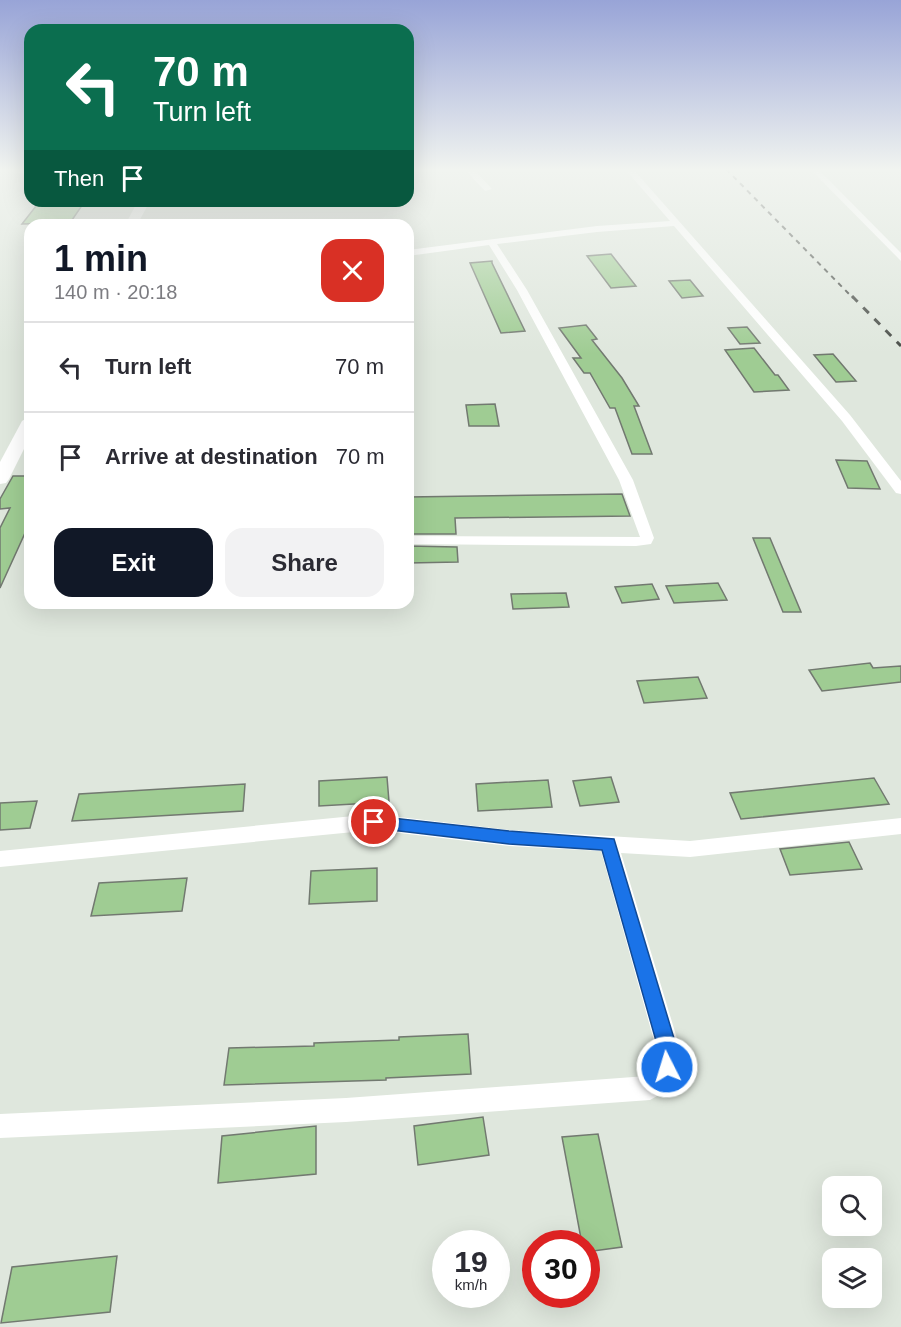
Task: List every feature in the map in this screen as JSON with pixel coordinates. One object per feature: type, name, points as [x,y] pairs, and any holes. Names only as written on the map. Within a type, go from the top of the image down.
[{"type":"street","points":[[414,252],[583,231]]},
{"type":"street","points":[[682,231],[846,418],[901,490]]},
{"type":"street","points":[[878,231],[896,248],[901,258]]},
{"type":"street","points":[[414,540],[636,542],[646,541],[647,538],[626,480],[522,290],[492,243]]},
{"type":"street","points":[[0,479],[24,433]]},
{"type":"street","points":[[0,859],[374,822],[509,838],[690,849],[901,826]]},
{"type":"street","points":[[0,1126],[346,1110],[650,1088],[665,1079],[669,1055],[609,844]]},
{"type":"building","points":[[611,254],[636,286],[611,288],[587,256]]},
{"type":"building","points":[[492,261],[525,331],[501,333],[470,263]]},
{"type":"building","points":[[690,280],[703,296],[682,298],[669,281]]},
{"type":"building","points":[[586,325],[597,339],[592,340],[622,378],[639,406],[634,406],[652,454],[632,454],[615,408],[610,408],[590,373],[584,373],[573,358],[581,358],[559,328]]},
{"type":"building","points":[[747,327],[760,343],[740,344],[728,328]]},
{"type":"building","points":[[754,348],[789,390],[754,392],[725,350]]},
{"type":"building","points":[[833,354],[856,381],[836,382],[814,355]]},
{"type":"building","points":[[495,404],[499,426],[469,426],[466,405]]},
{"type":"building","points":[[836,460],[867,461],[880,489],[848,488]]},
{"type":"building","points":[[13,476],[24,476],[24,535],[0,588],[0,528],[10,508],[0,509],[0,499]]},
{"type":"building","points":[[622,494],[630,516],[455,518],[456,534],[414,534],[414,497]]},
{"type":"building","points":[[753,538],[770,538],[801,612],[783,612]]},
{"type":"building","points":[[414,546],[457,547],[458,562],[414,563]]},
{"type":"building","points":[[718,583],[727,600],[674,603],[666,586]]},
{"type":"building","points":[[652,584],[659,599],[622,603],[615,587]]},
{"type":"building","points":[[566,593],[569,607],[513,609],[511,594]]},
{"type":"building","points":[[870,663],[873,668],[901,666],[901,682],[822,691],[809,670]]},
{"type":"building","points":[[698,677],[707,698],[644,703],[637,681]]},
{"type":"building","points":[[387,777],[389,802],[319,806],[319,781]]},
{"type":"building","points":[[611,777],[619,802],[580,806],[573,781]]},
{"type":"building","points":[[874,778],[889,804],[741,819],[730,793]]},
{"type":"building","points":[[548,780],[552,807],[478,811],[476,784]]},
{"type":"building","points":[[245,784],[243,811],[72,821],[79,794]]},
{"type":"building","points":[[37,801],[30,828],[0,830],[0,803]]},
{"type":"building","points":[[849,842],[862,869],[790,875],[780,849]]},
{"type":"building","points":[[377,868],[377,901],[309,904],[311,871]]},
{"type":"building","points":[[187,878],[182,911],[91,916],[99,883]]},
{"type":"building","points":[[468,1034],[471,1074],[386,1078],[386,1080],[224,1085],[229,1048],[314,1046],[314,1043],[399,1040],[399,1037]]},
{"type":"building","points":[[483,1117],[489,1155],[418,1165],[414,1126]]},
{"type":"building","points":[[316,1126],[316,1174],[218,1183],[222,1136]]},
{"type":"building","points":[[598,1134],[622,1247],[600,1250],[600,1230],[579,1230],[562,1137]]},
{"type":"building","points":[[117,1256],[110,1312],[1,1323],[12,1267]]},
{"type":"railway","points":[[787,231],[853,298]]},
{"type":"railway","points":[[852,296],[901,346]]},
{"type":"route","points":[[374,822],[509,838],[609,844],[669,1055],[667,1067]]}]
